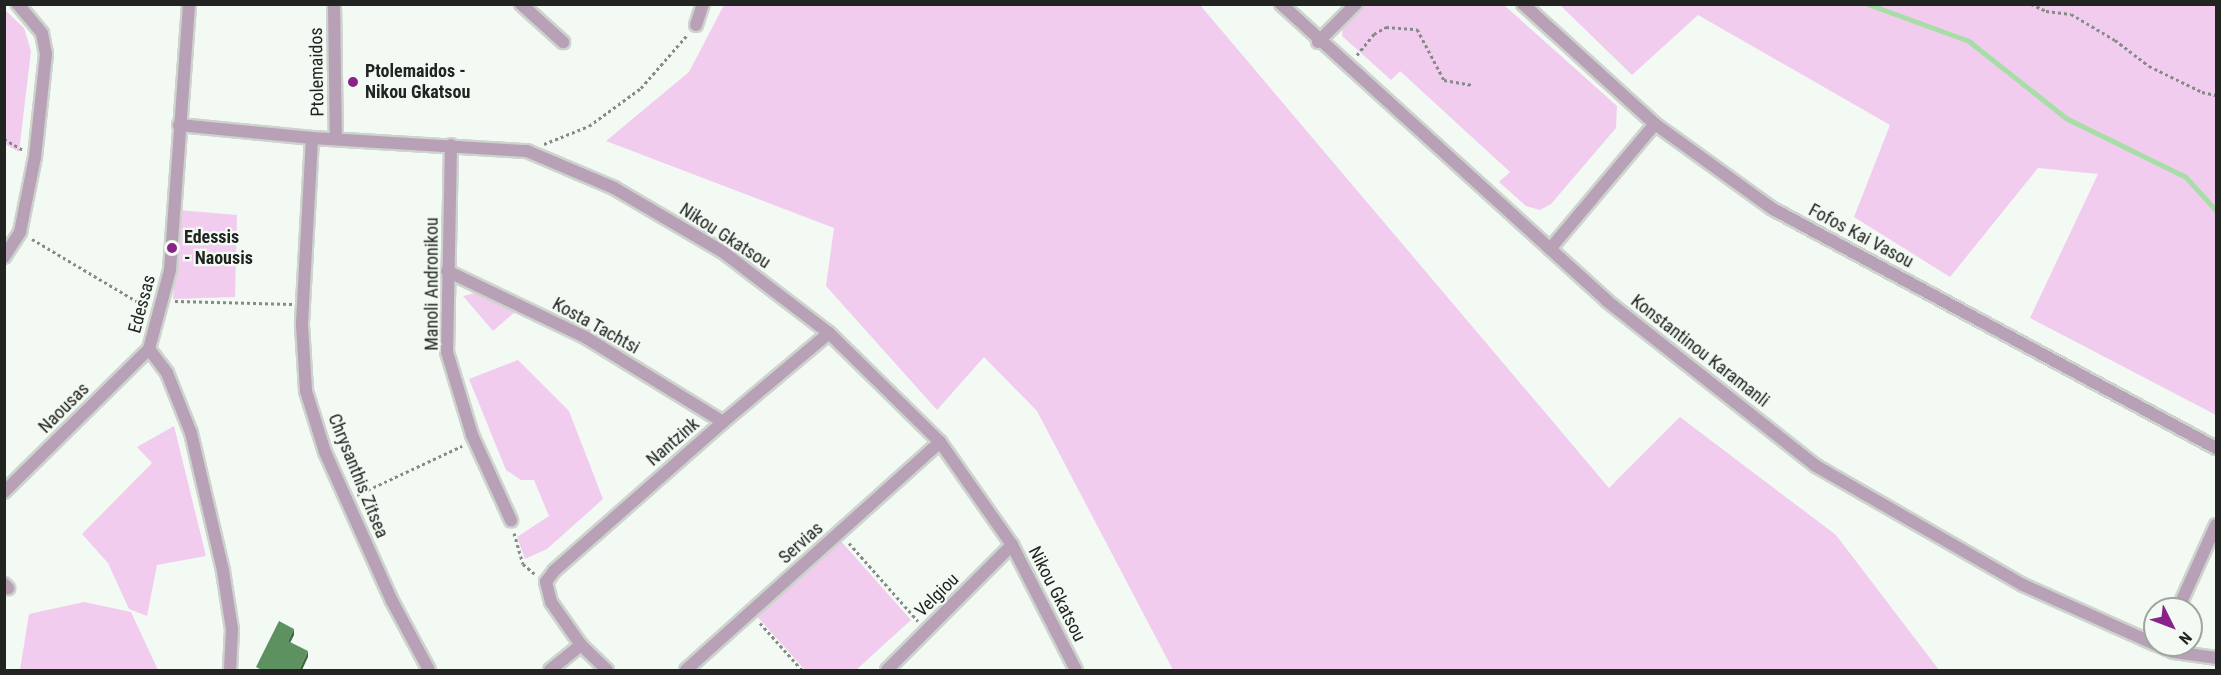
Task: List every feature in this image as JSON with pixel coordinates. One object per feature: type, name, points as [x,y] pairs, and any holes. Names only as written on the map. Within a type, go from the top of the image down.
[{"type":"street","points":[[4,257],[20,232],[35,157],[46,54],[42,33],[18,4]]},
{"type":"street","name":"Edessas","points":[[189,4],[170,270],[149,349],[173,384],[191,433],[223,571],[232,629],[230,670]]},
{"type":"street","name":"Ptolemaidos","points":[[334,4],[336,139]]},
{"type":"street","points":[[521,4],[563,42]]},
{"type":"street","points":[[696,25],[703,4]]},
{"type":"street","name":"Konstantinou Karamanli","points":[[1281,4],[1318,42],[1607,301],[1816,466],[2023,585],[2143,638]]},
{"type":"street","points":[[1318,42],[1356,4]]},
{"type":"street","name":"Fofos Kai Vasou","points":[[1523,4],[1656,124],[1773,209],[2217,448]]},
{"type":"street","points":[[1550,249],[1656,124]]},
{"type":"street","name":"Nikou Gkatsou","points":[[179,125],[312,138],[527,151],[614,188],[723,252],[829,333],[940,442],[1012,545],[1076,670]]},
{"type":"street","name":"Chrysanthis Zitsea","points":[[312,138],[303,304],[306,391],[325,452],[392,601],[429,670]]},
{"type":"street","name":"Manoli Andronikou","points":[[451,145],[447,352],[475,440],[511,520]]},
{"type":"street","name":"Kosta Tachtsi","points":[[447,272],[585,337],[723,422]]},
{"type":"street","name":"Nantzink","points":[[546,582],[554,571],[723,422],[829,333]]},
{"type":"street","name":"Naousas","points":[[4,492],[149,349]]},
{"type":"street","name":"Servias","points":[[686,670],[940,442]]},
{"type":"street","points":[[2184,597],[2217,525]]},
{"type":"street","name":"Velgiou","points":[[887,670],[1012,545]]},
{"type":"street","points":[[546,582],[551,602],[581,645],[607,670]]},
{"type":"street","points":[[550,670],[581,645]]},
{"type":"path","points":[[2031,4],[2046,11],[2071,14],[2115,40],[2149,66],[2202,92],[2217,95]]},
{"type":"path","points":[[527,151],[589,126],[641,88],[696,25]]},
{"type":"path","points":[[1347,68],[1374,33],[1386,27],[1417,29],[1444,80],[1473,85]]},
{"type":"path","points":[[4,139],[35,157]]},
{"type":"path","points":[[20,232],[158,314]]},
{"type":"path","points":[[162,301],[303,304]]},
{"type":"path","points":[[347,500],[475,440]]},
{"type":"path","points":[[511,520],[523,564],[546,582]]},
{"type":"path","points":[[840,532],[927,631]]},
{"type":"path","points":[[750,612],[802,670]]},
{"type":"shaded area","points":[[724,5],[1200,5],[1609,488],[1680,417],[1836,535],[1939,670],[1173,670],[1037,411],[984,357],[937,410],[826,286],[834,228],[606,141],[689,72]]},
{"type":"shaded area","points":[[1361,5],[1504,5],[1617,106],[1616,128],[1551,204],[1540,210],[1526,206],[1499,182],[1510,172],[1400,71],[1391,80],[1342,36],[1343,21]]},
{"type":"shaded area","points":[[1560,5],[2216,5],[2216,415],[2030,318],[2098,174],[2038,168],[1950,277],[1854,217],[1890,125],[1698,15],[1632,75]]},
{"type":"shaded area","points":[[5,10],[24,28],[31,51],[19,152],[5,144]]},
{"type":"shaded area","points":[[179,210],[237,215],[235,297],[173,299]]},
{"type":"shaded area","points":[[475,293],[515,312],[493,331],[463,296]]},
{"type":"shaded area","points":[[518,360],[569,411],[603,499],[547,549],[525,559],[517,537],[549,516],[534,480],[521,480],[506,470],[469,379]]},
{"type":"shaded area","points":[[174,426],[206,556],[157,565],[147,616],[129,609],[108,563],[82,534],[152,463],[137,447]]},
{"type":"shaded area","points":[[839,539],[911,620],[856,670],[805,670],[754,613]]},
{"type":"shaded area","points":[[84,602],[131,612],[158,670],[20,670],[29,614]]},
{"type":"building","points":[[279,621],[294,629],[288,641],[308,651],[299,670],[262,670],[256,667]]},
{"type":"waterway","points":[[1868,4],[1969,41],[2066,118],[2186,177],[2216,210]]},
{"type":"place","name":"Ptolemaidos - Nikou Gkatsou","points":[[353,82]]},
{"type":"place","name":"Edessis - Naousis","points":[[172,248]]}]
